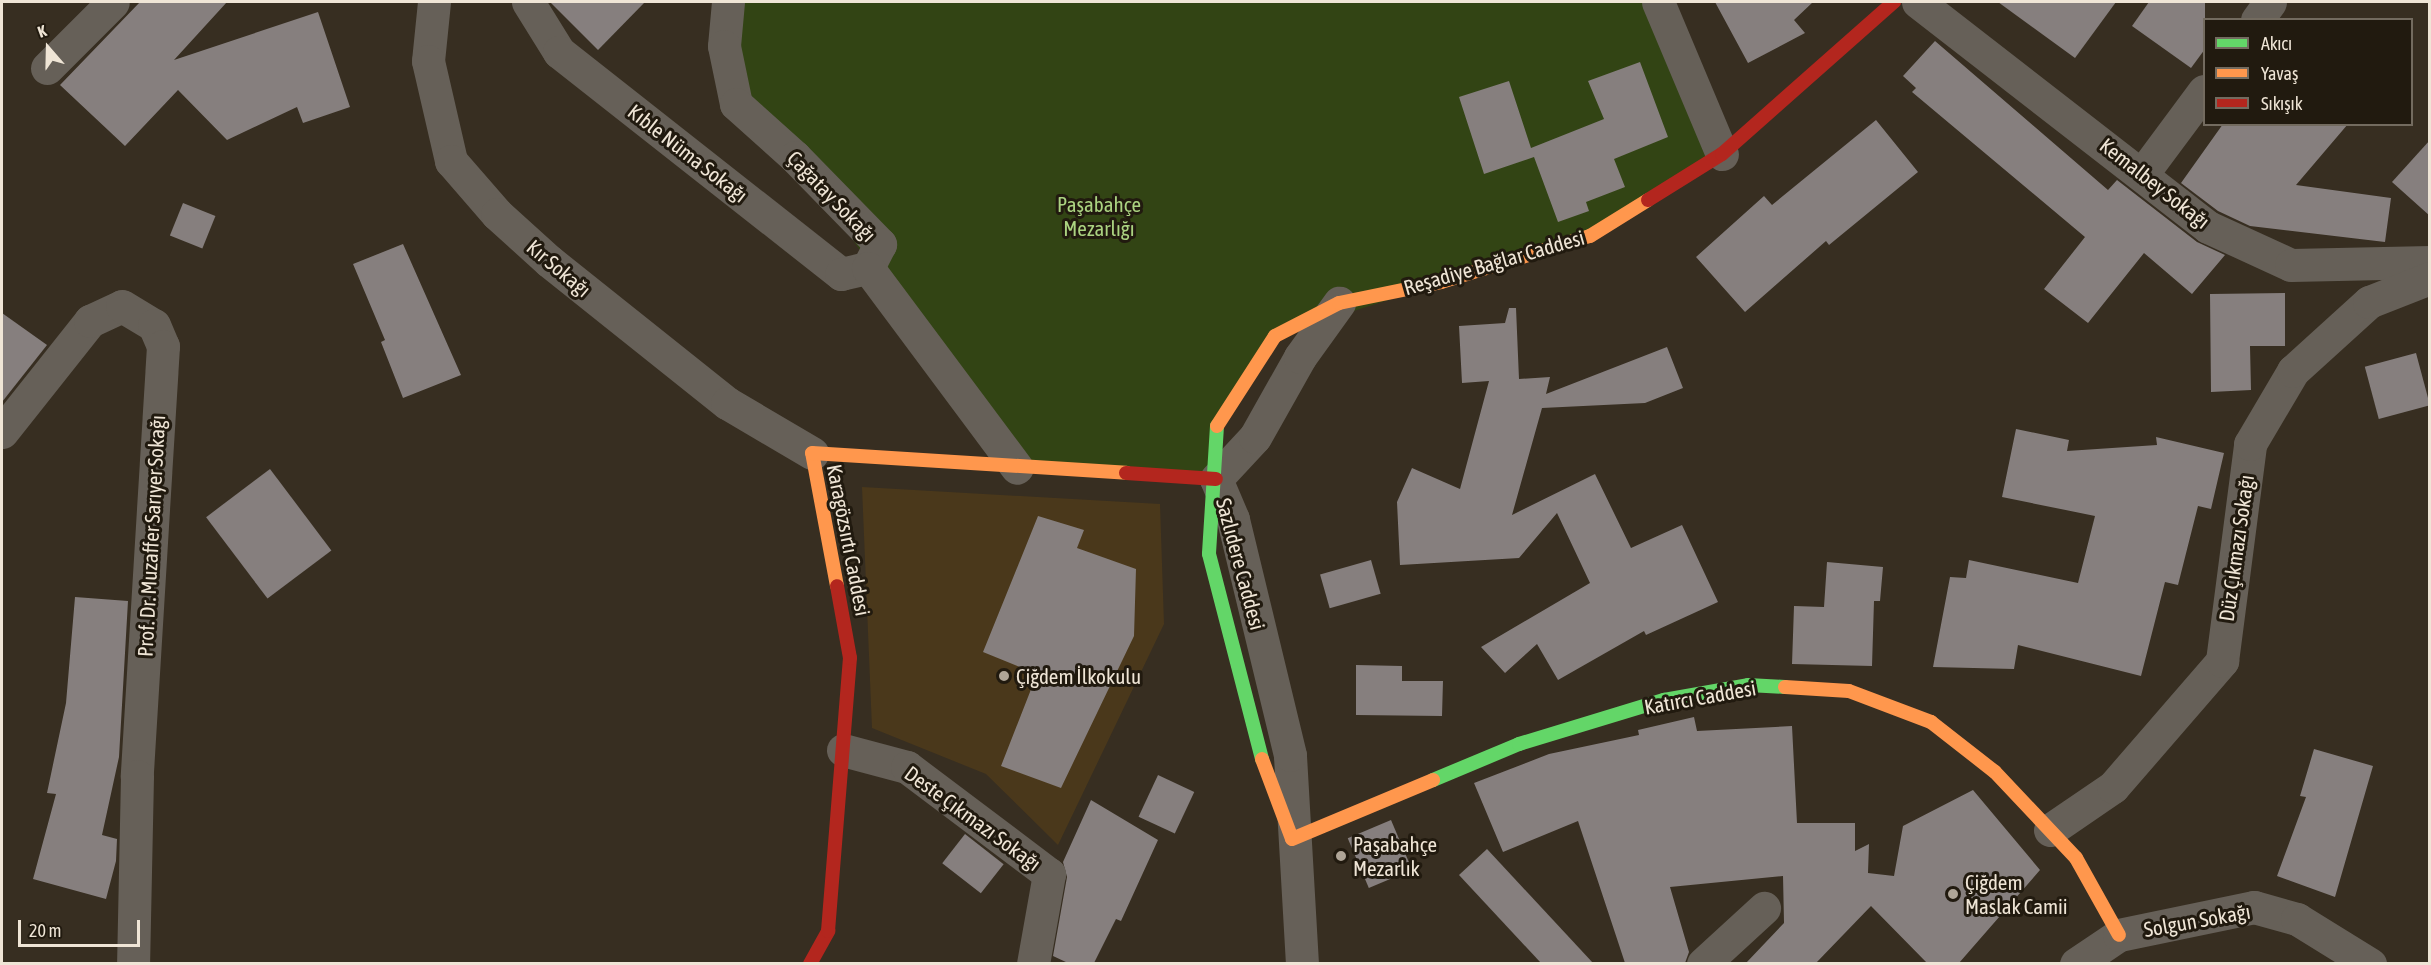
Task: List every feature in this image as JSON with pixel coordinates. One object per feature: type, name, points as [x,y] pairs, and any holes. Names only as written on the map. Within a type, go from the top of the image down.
[{"type":"street","points":[[48,68],[113,2]]},
{"type":"street","name":"Kır Sokağı","points":[[434,2],[428,62],[452,161],[497,214],[549,261],[727,403],[812,453]]},
{"type":"street","name":"Kıble Nüma Sokağı","points":[[528,2],[559,52],[841,274],[868,268]]},
{"type":"street","name":"Çağatay Sokağı","points":[[728,2],[724,46],[736,104],[795,157],[880,244],[868,268],[1017,468]]},
{"type":"street","points":[[1658,2],[1722,154]]},
{"type":"street","name":"Reşadiye Bağlar Caddesi","points":[[1216,479],[1255,437],[1300,357],[1339,303],[1441,282],[1590,236],[1722,154],[1894,2]]},
{"type":"street","name":"Kemalbey Sokağı","points":[[1918,2],[2144,173],[2208,227],[2290,265],[2430,262]]},
{"type":"street","points":[[2258,18],[2270,2]]},
{"type":"street","points":[[2144,173],[2203,94]]},
{"type":"street","name":"Düz Çıkmazı Sokağı","points":[[2050,830],[2113,787],[2222,661],[2250,444],[2293,371],[2369,302],[2430,278]]},
{"type":"street","name":"Prof. Dr. Muzaffer Sarıyer Sokağı","points":[[2,432],[90,321],[122,306],[154,325],[163,346],[137,776],[133,963]]},
{"type":"street","name":"Karagözsırtı Caddesi","points":[[810,963],[828,931],[850,658],[812,453],[1017,468],[1216,479]]},
{"type":"street","name":"Sazlıdere Caddesi","points":[[1216,479],[1233,519],[1290,754],[1292,839],[1302,963]]},
{"type":"street","name":"Katırcı Caddesi","points":[[1292,839],[1519,744],[1664,700],[1748,685],[1849,690],[1931,722],[1995,772],[2076,858],[2119,935]]},
{"type":"street","name":"Deste Çıkmazı Sokağı","points":[[843,750],[907,767],[1049,874],[1033,963]]},
{"type":"street","name":"Solgun Sokağı","points":[[2119,935],[2254,907],[2297,919],[2370,963]]},
{"type":"street","points":[[1703,963],[1764,908]]},
{"type":"street","points":[[2076,963],[2119,935]]},
{"type":"shaded area","name":"Çiğdem İlkokulu","points":[[862,487],[1160,504],[1164,624],[1058,845],[986,774],[872,728]]},
{"type":"green space","name":"Paşabahçe Mezarlığı","points":[[728,2],[1653,2],[1722,154],[1590,236],[1275,336],[1217,425],[1216,479],[1017,468],[752,100]]},
{"type":"building","points":[[140,2],[227,2],[174,60],[318,12],[350,107],[303,123],[297,107],[227,140],[178,90],[125,146],[60,85]]},
{"type":"building","points":[[550,2],[645,2],[598,50]]},
{"type":"building","points":[[1715,2],[1813,2],[1794,20],[1805,33],[1748,63]]},
{"type":"building","points":[[1998,2],[2116,2],[2075,58]]},
{"type":"building","points":[[2149,2],[2205,2],[2203,52],[2191,68],[2132,26]]},
{"type":"building","points":[[1935,41],[2108,190],[2117,180],[2197,242],[2225,255],[2192,294],[2144,253],[2088,323],[2044,289],[2085,237],[1912,92],[1916,88],[1903,76]]},
{"type":"building","points":[[1640,62],[1668,137],[1614,159],[1625,187],[1586,202],[1589,211],[1558,222],[1534,157],[1484,174],[1459,97],[1509,81],[1531,148],[1604,119],[1588,81]]},
{"type":"building","points":[[1876,120],[1918,172],[1829,245],[1826,241],[1745,312],[1696,257],[1764,196],[1772,205]]},
{"type":"building","points":[[2222,126],[2346,126],[2296,185],[2391,198],[2385,242],[2250,226],[2218,211],[2181,183]]},
{"type":"building","points":[[2430,140],[2430,216],[2392,182]]},
{"type":"building","points":[[183,203],[215,216],[202,249],[170,235]]},
{"type":"building","points":[[403,244],[461,375],[403,398],[381,342],[385,340],[353,264]]},
{"type":"building","points":[[2285,293],[2285,346],[2250,346],[2251,390],[2211,392],[2210,294]]},
{"type":"building","points":[[1509,308],[1516,308],[1519,379],[1550,377],[1546,394],[1667,347],[1683,388],[1645,403],[1542,408],[1512,515],[1595,474],[1631,548],[1682,525],[1718,602],[1646,635],[1644,631],[1558,680],[1537,644],[1505,673],[1481,647],[1590,583],[1557,513],[1519,558],[1400,565],[1397,502],[1412,468],[1460,489],[1489,381],[1462,383],[1459,326],[1505,323]]},
{"type":"building","points":[[2,313],[47,345],[2,402]]},
{"type":"building","points":[[2416,353],[2430,405],[2379,419],[2365,367]]},
{"type":"building","points":[[2016,429],[2069,440],[2067,451],[2157,445],[2156,437],[2224,453],[2211,509],[2198,506],[2178,585],[2165,582],[2141,676],[2018,645],[2014,669],[1933,667],[1950,577],[1966,578],[1969,560],[2078,583],[2095,516],[2002,497]]},
{"type":"building","points":[[270,469],[331,550],[267,599],[206,517]]},
{"type":"building","points":[[1038,516],[1084,530],[1077,548],[1136,569],[1134,636],[1061,788],[1001,766],[1037,674],[983,652]]},
{"type":"building","points":[[1371,560],[1381,594],[1330,608],[1320,575]]},
{"type":"building","points":[[1827,562],[1883,567],[1880,601],[1874,601],[1872,666],[1792,664],[1794,606],[1824,607]]},
{"type":"building","points":[[75,597],[128,601],[119,757],[102,835],[117,839],[116,861],[106,899],[33,879],[56,794],[47,793],[66,703]]},
{"type":"building","points":[[1356,665],[1402,666],[1402,681],[1443,681],[1442,716],[1356,715]]},
{"type":"building","points":[[1694,717],[1697,731],[1792,726],[1797,823],[1855,823],[1855,851],[1869,844],[1868,873],[1894,876],[1903,826],[1973,790],[2040,870],[1959,963],[1927,963],[1871,906],[1816,963],[1746,963],[1784,923],[1783,876],[1670,887],[1689,952],[1685,963],[1625,963],[1578,821],[1503,852],[1474,783],[1549,754],[1639,735],[1638,730]]},
{"type":"building","points":[[2314,749],[2373,766],[2335,897],[2277,876],[2306,797],[2300,796]]},
{"type":"building","points":[[1158,775],[1194,792],[1175,834],[1139,817]]},
{"type":"building","points":[[1091,800],[1158,840],[1121,921],[1116,919],[1094,963],[1068,963],[1053,956],[1067,877],[1063,862]]},
{"type":"building","points":[[1391,820],[1412,870],[1369,888],[1348,838]]},
{"type":"building","points":[[965,834],[1004,864],[981,893],[942,863]]},
{"type":"building","points":[[1487,849],[1593,963],[1541,963],[1459,875]]},
{"type":"traffic: fast","points":[[1217,426],[1209,554],[1262,759]]},
{"type":"traffic: fast","points":[[1433,780],[1519,744],[1664,700],[1748,685],[1785,687]]},
{"type":"traffic: slow","points":[[1217,426],[1275,336],[1339,303],[1441,282],[1590,236],[1648,200]]},
{"type":"traffic: slow","points":[[837,586],[812,453],[1126,473]]},
{"type":"traffic: slow","points":[[1785,687],[1849,691],[1931,722],[1995,772],[2076,858],[2119,935]]},
{"type":"traffic: slow","points":[[1262,759],[1292,839],[1433,780]]},
{"type":"traffic: jam","points":[[1648,200],[1722,154],[1894,2]]},
{"type":"traffic: jam","points":[[1126,473],[1216,479]]},
{"type":"traffic: jam","points":[[810,964],[828,931],[850,658],[837,586]]},
{"type":"place","name":"Çiğdem İlkokulu","points":[[1004,676]]},
{"type":"place","name":"Paşabahçe Mezarlık","points":[[1341,856]]},
{"type":"place","name":"Çiğdem Maslak Camii","points":[[1953,894]]}]
